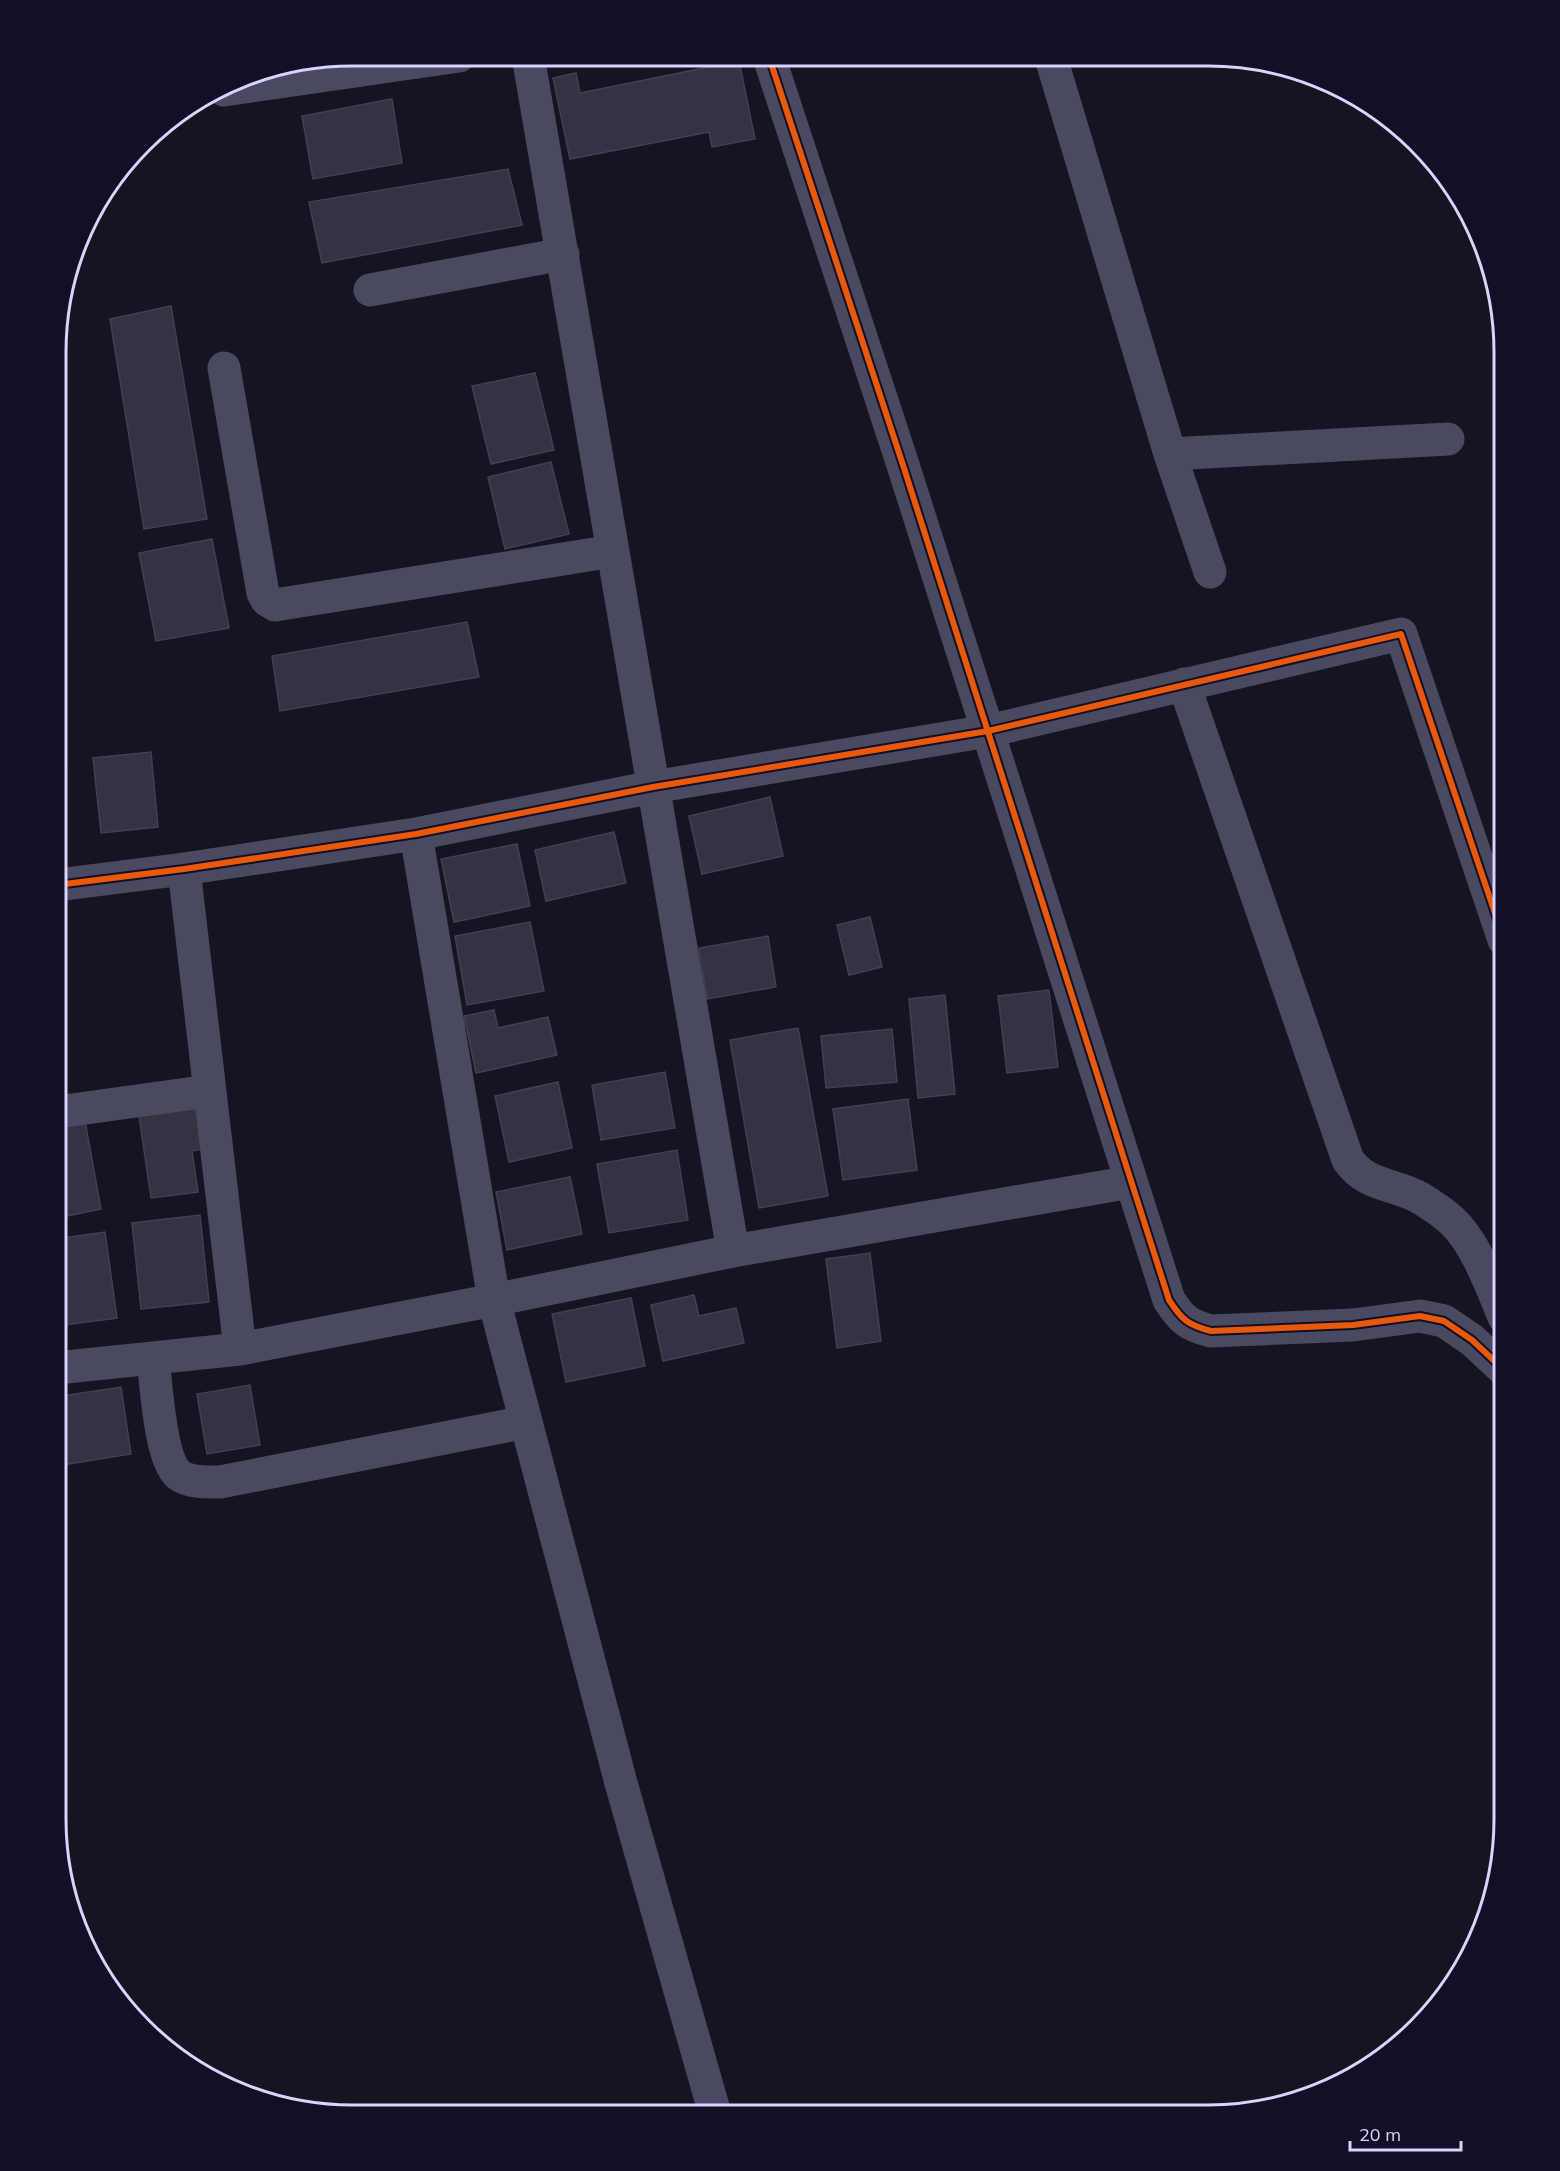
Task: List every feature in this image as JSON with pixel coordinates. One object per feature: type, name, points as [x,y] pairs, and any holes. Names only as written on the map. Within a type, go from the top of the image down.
[{"type":"street","points":[[244,87],[390,66]]},
{"type":"street","points":[[530,66],[733,1251]]},
{"type":"street","points":[[772,66],[903,465],[1169,1300],[1180,1317],[1193,1327],[1211,1331],[1353,1324],[1420,1316],[1444,1322],[1472,1340],[1494,1361]]},
{"type":"street","points":[[1054,66],[1170,454],[1210,572]]},
{"type":"street","points":[[370,290],[563,254]]},
{"type":"street","points":[[224,368],[264,593],[267,600],[275,605],[613,551]]},
{"type":"street","points":[[1170,454],[1448,439]]},
{"type":"street","points":[[66,884],[416,834],[653,787],[987,731],[1401,634],[1492,863]]},
{"type":"street","points":[[1184,684],[1348,1160],[1355,1170],[1367,1179],[1419,1197],[1452,1220],[1474,1250],[1494,1295]]},
{"type":"street","points":[[416,834],[494,1300],[621,1783],[712,2105]]},
{"type":"street","points":[[183,868],[240,1349]]},
{"type":"street","points":[[66,1111],[209,1090]]},
{"type":"street","points":[[66,1367],[240,1349],[733,1251],[1131,1182]]},
{"type":"street","points":[[153,1358],[162,1430],[169,1459],[179,1475],[198,1482],[220,1482],[526,1422]]},
{"type":"building","points":[[714,66],[740,66],[755,139],[712,147],[709,132],[570,159],[553,78],[576,73],[580,93]]},
{"type":"building","points":[[392,99],[402,163],[313,179],[302,116]]},
{"type":"building","points":[[508,169],[522,225],[322,263],[309,202]]},
{"type":"building","points":[[171,306],[207,519],[144,529],[110,319]]},
{"type":"building","points":[[535,373],[554,450],[491,464],[472,386]]},
{"type":"building","points":[[551,462],[569,534],[505,549],[488,477]]},
{"type":"building","points":[[212,539],[229,628],[156,641],[139,553]]},
{"type":"building","points":[[467,622],[479,677],[280,711],[272,656]]},
{"type":"building","points":[[151,752],[158,827],[101,833],[93,758]]},
{"type":"building","points":[[770,797],[783,856],[702,874],[689,816]]},
{"type":"building","points":[[614,832],[626,883],[546,901],[535,850]]},
{"type":"building","points":[[517,844],[530,906],[454,922],[441,859]]},
{"type":"building","points":[[870,917],[882,967],[849,975],[837,925]]},
{"type":"building","points":[[530,922],[544,991],[467,1005],[455,936]]},
{"type":"building","points":[[768,936],[776,987],[707,999],[699,948]]},
{"type":"building","points":[[1049,990],[1058,1067],[1007,1073],[998,996]]},
{"type":"building","points":[[945,995],[955,1094],[918,1098],[909,999]]},
{"type":"building","points":[[494,1010],[498,1028],[548,1017],[557,1055],[476,1073],[464,1016]]},
{"type":"building","points":[[798,1028],[828,1196],[759,1208],[730,1040]]},
{"type":"building","points":[[892,1029],[897,1082],[826,1088],[821,1036]]},
{"type":"building","points":[[665,1072],[675,1128],[601,1140],[592,1085]]},
{"type":"building","points":[[558,1082],[572,1148],[509,1162],[495,1096]]},
{"type":"building","points":[[908,1099],[917,1170],[843,1180],[833,1109]]},
{"type":"building","points":[[201,1106],[208,1148],[192,1151],[198,1192],[151,1198],[139,1116]]},
{"type":"building","points":[[85,1121],[101,1209],[66,1216],[66,1124]]},
{"type":"building","points":[[677,1150],[688,1220],[609,1233],[597,1164]]},
{"type":"building","points":[[570,1177],[582,1234],[507,1250],[496,1192]]},
{"type":"building","points":[[200,1215],[209,1302],[141,1309],[132,1223]]},
{"type":"building","points":[[105,1232],[117,1318],[66,1325],[66,1238]]},
{"type":"building","points":[[870,1253],[881,1341],[837,1348],[826,1259]]},
{"type":"building","points":[[694,1295],[699,1316],[736,1308],[744,1343],[663,1361],[651,1305]]},
{"type":"building","points":[[631,1298],[645,1366],[566,1382],[552,1314]]},
{"type":"building","points":[[250,1385],[260,1445],[207,1454],[197,1394]]},
{"type":"building","points":[[121,1387],[131,1454],[66,1464],[66,1395]]},
{"type":"cycle path","points":[[772,66],[903,465],[1169,1300],[1186,1321],[1211,1331],[1353,1325],[1420,1316],[1444,1321],[1472,1340],[1494,1361]]},
{"type":"cycle path","points":[[66,884],[184,869],[416,834],[653,787],[988,731],[1401,634],[1494,910]]}]
